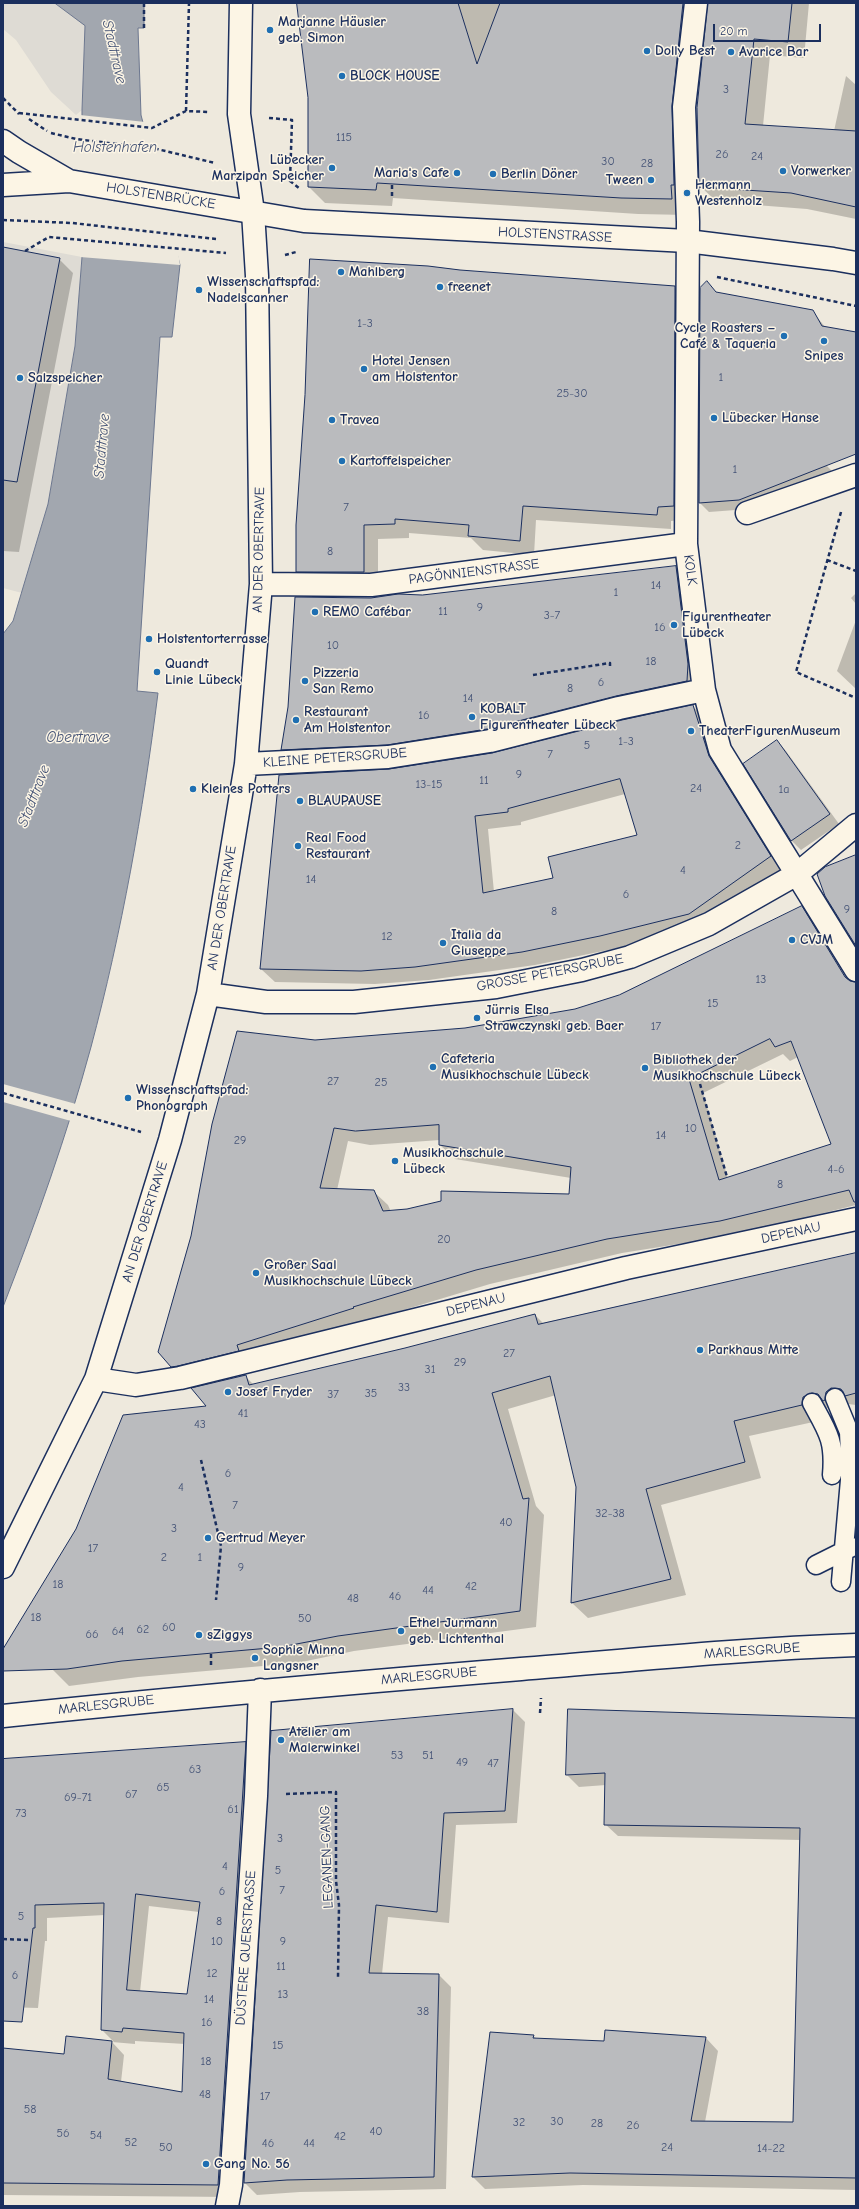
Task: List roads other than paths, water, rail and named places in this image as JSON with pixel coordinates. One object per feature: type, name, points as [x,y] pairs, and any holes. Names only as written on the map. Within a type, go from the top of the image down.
[{"type":"street","name":"AN DER OBERTRAVE","points":[[3,1567],[96,1379],[170,1140],[208,994],[246,764],[261,584],[257,256],[253,212],[239,114],[241,3]]},
{"type":"street","name":"KOLK","points":[[696,3],[684,107],[687,242],[686,544],[704,690],[720,750],[856,970]]},
{"type":"street","points":[[3,141],[19,152],[72,182]]},
{"type":"street","points":[[3,185],[72,182]]},
{"type":"street","name":"HOLSTENBRÜCKE","points":[[72,182],[253,212]]},
{"type":"street","name":"HOLSTENSTRASSE","points":[[253,212],[304,221],[687,242],[833,259],[856,264]]},
{"type":"street","points":[[747,514],[853,476]]},
{"type":"street","name":"PAGÖNNIENSTRASSE","points":[[261,584],[371,585],[686,544]]},
{"type":"street","name":"KLEINE PETERSGRUBE","points":[[246,764],[388,757],[490,741],[619,708],[704,690]]},
{"type":"street","name":"GROSSE PETERSGRUBE","points":[[208,994],[266,1002],[354,1002],[496,986],[574,971],[630,957],[709,924],[797,874],[856,825]]},
{"type":"street","name":"DEPENAU","points":[[96,1379],[136,1385],[180,1378],[626,1268],[856,1219]]},
{"type":"street","name":"MARLESGRUBE","points":[[3,1716],[260,1690],[705,1654],[856,1645]]},
{"type":"street","name":"DÜSTERE QUERSTRASSE","points":[[227,2206],[231,2185],[256,1796],[260,1690]]},
{"type":"lane","points":[[835,1398],[849,1432],[850,1548],[848,1578]]},
{"type":"lane","points":[[812,1403],[828,1431],[832,1443],[832,1475]]},
{"type":"lane","points":[[816,1565],[850,1548]]},
{"type":"water","name":"Obertrave","points":[[55,3],[144,3],[144,28],[138,28],[141,115],[180,265],[172,337],[160,337],[137,691],[158,693],[146,782],[122,915],[91,1047],[72,1113],[50,1178],[3,1307],[3,634],[13,621],[48,504],[75,346],[82,257],[82,110],[85,26]]},
{"type":"place","name":"Marjanne Häusler geb. Simon","points":[[270,30]]},
{"type":"place","name":"Dolly Best","points":[[647,51]]},
{"type":"place","name":"Avarice Bar","points":[[731,52]]},
{"type":"place","name":"BLOCK HOUSE","points":[[342,76]]},
{"type":"place","name":"Lübecker Marzipan Speicher","points":[[332,168]]},
{"type":"place","name":"Vorwerker","points":[[783,171]]},
{"type":"place","name":"Maria's Cafe","points":[[457,173]]},
{"type":"place","name":"Berlin Döner","points":[[493,174]]},
{"type":"place","name":"Tween","points":[[651,180]]},
{"type":"place","name":"Hermann Westenholz","points":[[687,193]]},
{"type":"place","name":"Mahlberg","points":[[341,272]]},
{"type":"place","name":"freenet","points":[[440,287]]},
{"type":"place","name":"Wissenschaftspfad: Nadelscanner","points":[[199,290]]},
{"type":"place","name":"Cycle Roasters – Café & Taqueria","points":[[784,336]]},
{"type":"place","name":"Snipes","points":[[824,341]]},
{"type":"place","name":"Hotel Jensen am Holstentor","points":[[364,369]]},
{"type":"place","name":"Salzspeicher","points":[[20,378]]},
{"type":"place","name":"Lübecker Hanse","points":[[714,418]]},
{"type":"place","name":"Travea","points":[[332,420]]},
{"type":"place","name":"Kartoffelspeicher","points":[[342,461]]},
{"type":"place","name":"REMO Cafébar","points":[[315,612]]},
{"type":"place","name":"Figurentheater Lübeck","points":[[674,625]]},
{"type":"place","name":"Holstentorterrasse","points":[[149,639]]},
{"type":"place","name":"Quandt Linie Lübeck","points":[[157,672]]},
{"type":"place","name":"Pizzeria San Remo","points":[[305,681]]},
{"type":"place","name":"KOBALT Figurentheater Lübeck","points":[[472,717]]},
{"type":"place","name":"Restaurant Am Holstentor","points":[[296,720]]},
{"type":"place","name":"TheaterFigurenMuseum","points":[[691,731]]},
{"type":"place","name":"Kleines Potters","points":[[193,789]]},
{"type":"place","name":"BLAUPAUSE","points":[[300,801]]},
{"type":"place","name":"Real Food Restaurant","points":[[298,846]]},
{"type":"place","name":"CVJM","points":[[792,940]]},
{"type":"place","name":"Italia da Giuseppe","points":[[443,943]]},
{"type":"place","name":"Jürris Elsa Strawczynski geb. Baer","points":[[477,1018]]},
{"type":"place","name":"Cafeteria Musikhochschule Lübeck","points":[[433,1067]]},
{"type":"place","name":"Bibliothek der Musikhochschule Lübeck","points":[[645,1068]]},
{"type":"place","name":"Wissenschaftspfad: Phonograph","points":[[128,1098]]},
{"type":"place","name":"Musikhochschule Lübeck","points":[[395,1161]]},
{"type":"place","name":"Großer Saal Musikhochschule Lübeck","points":[[256,1273]]},
{"type":"place","name":"Parkhaus Mitte","points":[[700,1350]]},
{"type":"place","name":"Josef Fryder","points":[[228,1392]]},
{"type":"place","name":"Gertrud Meyer","points":[[208,1538]]},
{"type":"place","name":"Ethel Jurmann geb. Lichtenthal","points":[[401,1631]]},
{"type":"place","name":"sZiggys","points":[[199,1635]]},
{"type":"place","name":"Sophie Minna Langsner","points":[[255,1658]]},
{"type":"place","name":"Atelier am Malerwinkel","points":[[281,1740]]},
{"type":"place","name":"Gang No. 56","points":[[206,2164]]},
{"type":"water label","name":"Stadttrave","points":[[114,52]]},
{"type":"water label","name":"Holstenhafen","points":[[115,148]]},
{"type":"water label","name":"Stadttrave","points":[[102,446]]},
{"type":"water label","name":"Stadttrave","points":[[34,796]]}]
